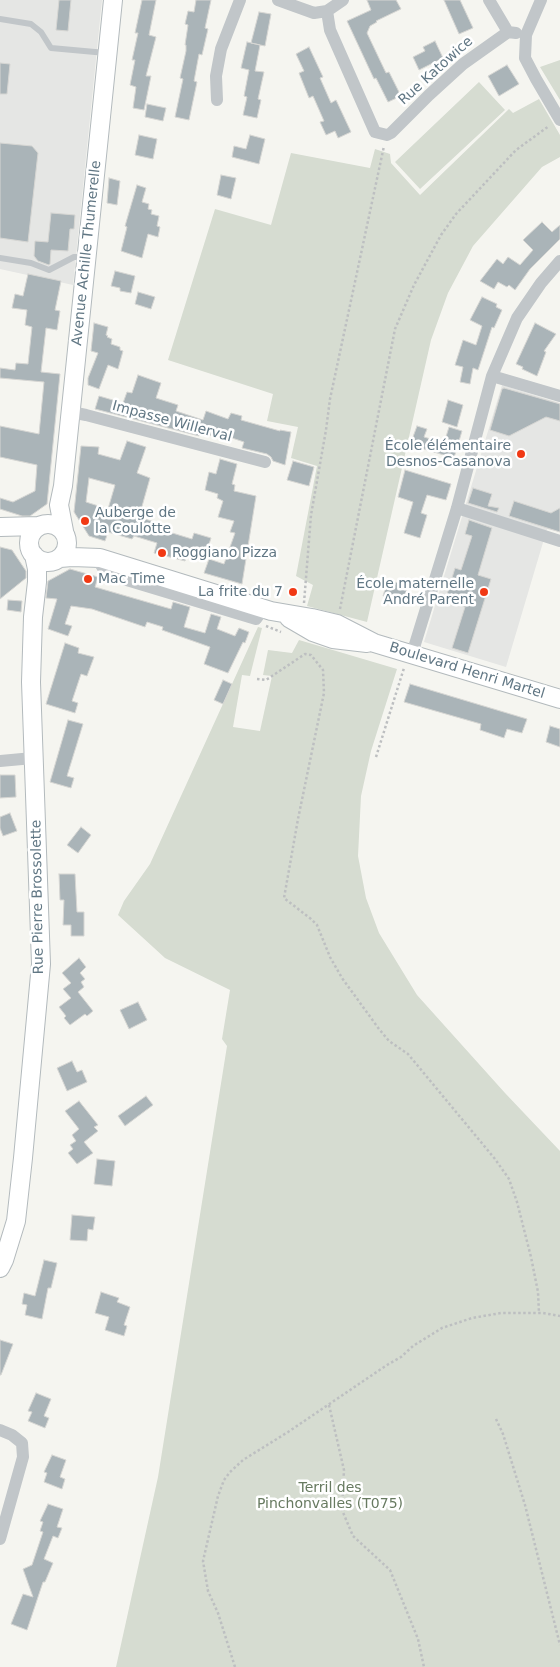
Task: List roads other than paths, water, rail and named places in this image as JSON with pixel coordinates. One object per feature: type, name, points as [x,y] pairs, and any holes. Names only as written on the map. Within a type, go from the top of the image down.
[{"type":"street","name":"Avenue Achille Thumerelle","points":[[65,534],[59,505],[63,486],[114,0]]},
{"type":"street","points":[[217,100],[216,76],[221,49],[240,0]]},
{"type":"street","points":[[278,0],[314,13],[327,11],[343,0]]},
{"type":"street","points":[[489,0],[508,32],[526,34]]},
{"type":"street","points":[[541,0],[526,34],[525,58],[556,122]]},
{"type":"street","name":"Rue Katowice","points":[[327,11],[330,30],[375,132],[387,135],[392,133],[463,64],[508,32]]},
{"type":"street","points":[[411,654],[457,508],[492,376],[517,318],[541,283],[560,261]]},
{"type":"street","points":[[492,376],[560,396]]},
{"type":"street","name":"Impasse Willerval","points":[[71,412],[265,462]]},
{"type":"street","points":[[43,556],[29,541],[31,535],[59,505]]},
{"type":"street","points":[[457,508],[560,541]]},
{"type":"street","points":[[50,523],[58,526],[65,534],[67,545],[65,552],[43,556],[0,528],[50,523]]},
{"type":"street","name":"Boulevard Henri Martel","points":[[65,534],[100,558]]},
{"type":"street","name":"Boulevard Henri Martel","points":[[43,556],[100,558],[282,614],[313,632],[333,639],[354,643],[374,643],[560,699]]},
{"type":"street","name":"Rue Pierre Brossolette","points":[[0,1268],[16,1221],[41,964],[31,682],[37,569],[43,556]]},
{"type":"street","points":[[0,761],[33,758]]},
{"type":"street","points":[[0,1430],[12,1435],[22,1443],[23,1457],[0,1539]]},
{"type":"lane","points":[[0,19],[30,24],[41,32],[51,48],[108,54]]},
{"type":"lane","points":[[0,258],[31,263],[49,270],[74,257],[86,258]]},
{"type":"place","name":"École élémentaire Desnos-Casanova","points":[[521,454]]},
{"type":"place","name":"Auberge de la Coulotte","points":[[85,521]]},
{"type":"place","name":"Roggiano Pizza","points":[[162,553]]},
{"type":"place","name":"Mac Time","points":[[88,579]]},
{"type":"place","name":"La frite du 7","points":[[293,592]]},
{"type":"place","name":"École maternelle André Parent","points":[[484,592]]},
{"type":"park label","name":"Terril des Pinchonvalles (T075)","points":[[330,1496]]}]
